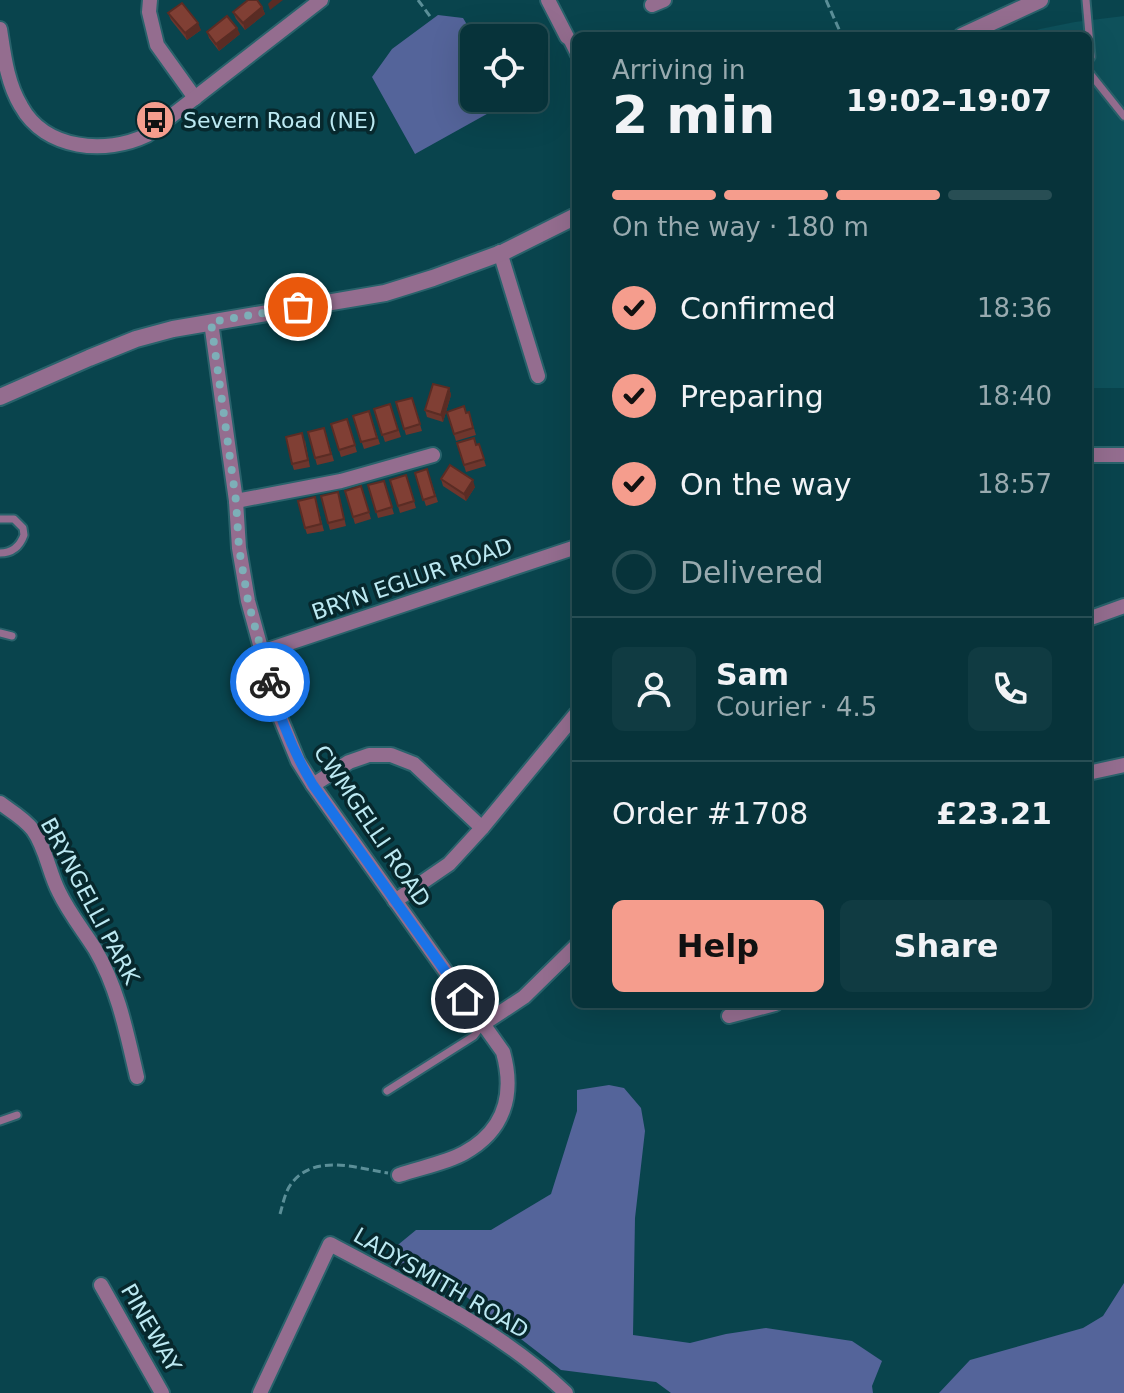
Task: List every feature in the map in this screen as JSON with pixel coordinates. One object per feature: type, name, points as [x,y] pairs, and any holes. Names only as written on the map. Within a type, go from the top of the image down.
[{"type":"street","points":[[150,0],[149,12],[157,45],[195,98]]},
{"type":"street","points":[[0,29],[10,83],[22,109],[35,123],[65,142],[82,146],[117,146],[147,135],[321,0]]},
{"type":"street","points":[[548,0],[572,47]]},
{"type":"street","points":[[971,32],[1040,0]]},
{"type":"street","points":[[0,397],[136,339],[173,329],[385,293],[433,278],[500,252],[572,218]]},
{"type":"street","points":[[500,252],[538,376]]},
{"type":"street","name":"CWMGELLI ROAD","points":[[211,322],[248,601],[280,717],[298,761],[313,785],[503,1052],[509,1073],[508,1095],[501,1118],[487,1138],[462,1155],[399,1175]]},
{"type":"street","points":[[236,501],[341,481],[433,455]]},
{"type":"street","points":[[1092,455],[1124,455]]},
{"type":"street","name":"BRYN EGLUR ROAD","points":[[262,652],[572,548]]},
{"type":"street","points":[[1092,618],[1124,606]]},
{"type":"street","points":[[395,901],[449,864],[572,719]]},
{"type":"street","points":[[313,785],[349,762],[369,755],[391,755],[414,764],[482,828]]},
{"type":"street","points":[[1092,772],[1124,765]]},
{"type":"street","name":"BRYNGELLI PARK","points":[[0,803],[33,830],[57,888],[95,949],[119,1003],[137,1077]]},
{"type":"street","points":[[483,1024],[524,997],[572,950]]},
{"type":"street","points":[[729,1016],[760,1008]]},
{"type":"street","name":"LADYSMITH ROAD","points":[[265,1392],[291,1326],[330,1244],[490,1333],[542,1370],[566,1393]]},
{"type":"street","name":"PINEWAY","points":[[101,1285],[162,1393]]},
{"type":"lane","points":[[1086,0],[1089,32]]},
{"type":"lane","points":[[1092,76],[1124,116]]},
{"type":"lane","points":[[0,519],[14,519],[23,528],[24,535],[16,548],[0,553]]},
{"type":"lane","points":[[0,633],[12,636]]},
{"type":"lane","points":[[387,1091],[474,1036],[483,1024]]},
{"type":"lane","points":[[0,1121],[17,1115]]},
{"type":"path","points":[[418,0],[432,19]]},
{"type":"path","points":[[826,0],[840,32]]},
{"type":"path","points":[[280,1214],[289,1186],[300,1174],[319,1166],[338,1164],[399,1175]]},
{"type":"shaded area","points":[[438,15],[463,18],[467,24],[460,24],[460,112],[490,112],[415,154],[372,77],[392,49]]},
{"type":"shaded area","points":[[1124,16],[1124,388],[1092,388],[1092,32],[1030,32]]},
{"type":"shaded area","points":[[609,1085],[624,1088],[641,1108],[645,1131],[635,1218],[633,1335],[690,1343],[766,1328],[852,1341],[882,1361],[872,1386],[873,1393],[671,1393],[656,1382],[561,1370],[464,1295],[382,1258],[416,1230],[491,1230],[551,1194],[577,1111],[577,1090]]},
{"type":"shaded area","points":[[1124,1283],[1124,1393],[939,1393],[970,1360],[1083,1328],[1103,1316]]},
{"type":"building","points":[[248,0],[257,0],[262,7],[243,23],[233,12]]},
{"type":"building","points":[[182,3],[198,23],[185,33],[168,13]]},
{"type":"building","points":[[227,16],[237,28],[216,44],[207,32]]},
{"type":"building","points":[[433,384],[449,388],[441,415],[425,410]]},
{"type":"building","points":[[412,398],[420,424],[404,429],[396,402]]},
{"type":"building","points":[[390,404],[398,430],[382,435],[374,409]]},
{"type":"building","points":[[464,406],[473,428],[454,434],[447,412]]},
{"type":"building","points":[[369,411],[377,438],[361,442],[353,416]]},
{"type":"building","points":[[347,419],[355,445],[339,450],[331,424]]},
{"type":"building","points":[[324,428],[331,454],[315,458],[308,432]]},
{"type":"building","points":[[302,433],[308,460],[292,464],[286,437]]},
{"type":"building","points":[[474,438],[484,459],[464,465],[457,443]]},
{"type":"building","points":[[450,465],[473,480],[464,494],[441,479]]},
{"type":"building","points":[[427,469],[435,496],[423,500],[415,473]]},
{"type":"building","points":[[406,475],[414,501],[398,506],[390,480]]},
{"type":"building","points":[[384,481],[392,507],[376,512],[368,485]]},
{"type":"building","points":[[361,486],[369,512],[353,517],[345,491]]},
{"type":"building","points":[[338,492],[344,519],[328,523],[321,496]]},
{"type":"building","points":[[315,497],[321,524],[305,528],[298,501]]},
{"type":"way so far","points":[[270,682],[248,601],[239,548],[236,501],[211,322],[298,307]]},
{"type":"place","name":"Severn Road (NE)","points":[[155,120]]},
{"type":"route","points":[[270,682],[298,761],[465,999]]}]
